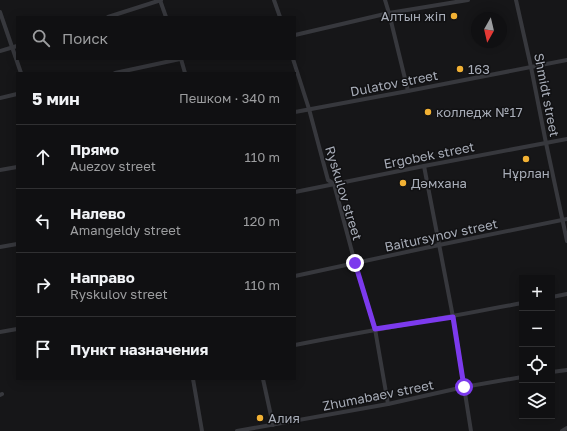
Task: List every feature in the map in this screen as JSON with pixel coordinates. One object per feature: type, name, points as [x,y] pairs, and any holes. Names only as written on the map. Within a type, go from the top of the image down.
[{"type":"street","points":[[111,16],[160,0],[166,16]]},
{"type":"street","points":[[274,0],[280,16]]},
{"type":"street","points":[[385,0],[408,91]]},
{"type":"street","points":[[296,35],[389,14],[468,0]]},
{"type":"street","name":"Shmidt street","points":[[516,0],[546,143],[565,219],[567,241]]},
{"type":"street","points":[[0,12],[15,47],[0,51]]},
{"type":"street","points":[[18,60],[21,72]]},
{"type":"street","points":[[120,72],[175,60]]},
{"type":"street","points":[[180,60],[185,72]]},
{"type":"street","name":"Ryskulov street","points":[[293,60],[309,109],[328,180],[334,184],[355,263],[375,329],[388,404]]},
{"type":"street","name":"Dulatov street","points":[[296,112],[567,60]]},
{"type":"street","points":[[0,98],[16,94]]},
{"type":"street","name":"Ergobek street","points":[[296,192],[567,139]]},
{"type":"street","points":[[424,166],[453,317],[471,431]]},
{"type":"street","points":[[0,170],[16,167]]},
{"type":"street","name":"Baitursynov street","points":[[296,276],[565,219]]},
{"type":"street","points":[[0,247],[16,244]]},
{"type":"street","points":[[555,296],[567,294]]},
{"type":"street","points":[[296,345],[519,304]]},
{"type":"street","points":[[0,332],[16,329]]},
{"type":"street","points":[[555,372],[567,370]]},
{"type":"street","name":"Zhumabaev street","points":[[237,431],[388,404],[464,387],[519,378]]},
{"type":"street","points":[[193,380],[202,431]]},
{"type":"street","points":[[263,380],[273,425]]},
{"type":"street","points":[[562,431],[567,428]]},
{"type":"place","name":"Алтын жіп","points":[[454,16]]},
{"type":"place","name":"163","points":[[460,69]]},
{"type":"place","name":"колледж №17","points":[[428,112]]},
{"type":"place","name":"Нұрлан","points":[[526,159]]},
{"type":"place","name":"Дәмхана","points":[[403,183]]},
{"type":"place","name":"Алия","points":[[260,418]]},
{"type":"route","points":[[355,263],[375,329],[453,317],[464,387]]}]
